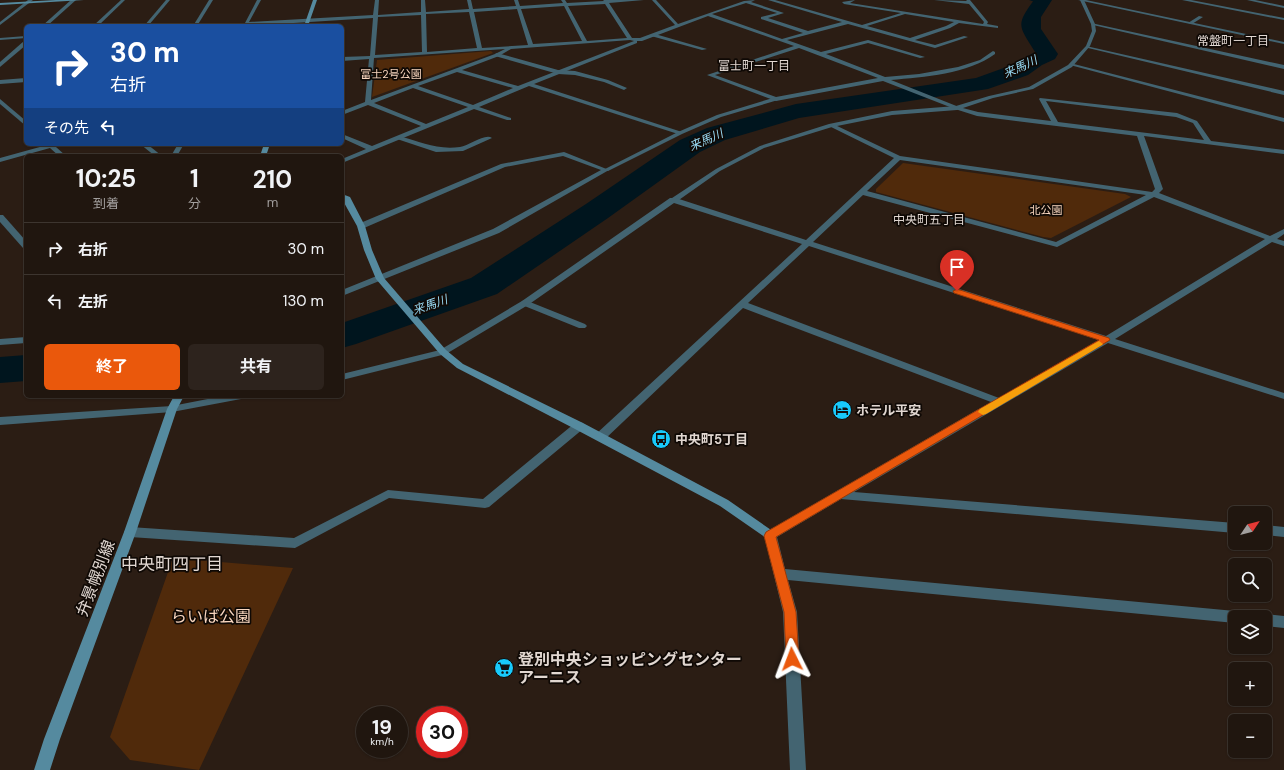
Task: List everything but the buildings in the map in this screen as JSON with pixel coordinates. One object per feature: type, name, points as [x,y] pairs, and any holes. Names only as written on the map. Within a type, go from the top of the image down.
[{"type":"street","points":[[46,24],[74,0]]},
{"type":"street","points":[[0,4],[82,0]]},
{"type":"street","points":[[97,24],[123,0]]},
{"type":"street","points":[[148,24],[168,0]]},
{"type":"street","points":[[196,24],[211,0]]},
{"type":"street","points":[[246,24],[258,0]]},
{"type":"street","points":[[307,24],[315,0]]},
{"type":"street","points":[[368,103],[378,0]]},
{"type":"street","points":[[423,0],[425,53]]},
{"type":"street","points":[[469,0],[480,50]]},
{"type":"street","points":[[516,0],[531,46]]},
{"type":"street","points":[[258,24],[518,7],[564,2],[642,0]]},
{"type":"street","points":[[654,0],[677,25]]},
{"type":"street","points":[[344,160],[518,88],[677,25],[753,0]]},
{"type":"street","points":[[770,0],[935,47],[966,38]]},
{"type":"street","points":[[852,0],[844,3],[996,27]]},
{"type":"street","points":[[936,0],[970,2],[986,22],[984,25]]},
{"type":"street","points":[[1081,0],[1284,43]]},
{"type":"street","points":[[344,377],[362,374],[443,352],[525,303],[718,170],[762,147],[831,125],[892,113],[957,108],[991,97],[1031,88],[1072,64],[1088,47],[1094,32],[1093,24],[1081,0]]},
{"type":"street","points":[[1184,0],[1284,19]]},
{"type":"street","points":[[1249,0],[1284,7]]},
{"type":"street","points":[[606,1],[630,39]]},
{"type":"street","points":[[0,24],[29,2]]},
{"type":"street","points":[[564,2],[585,42]]},
{"type":"street","points":[[746,2],[782,13],[763,18],[808,33]]},
{"type":"street","points":[[1214,6],[1221,3]]},
{"type":"street","points":[[863,26],[907,13]]},
{"type":"street","points":[[708,14],[821,54],[944,103],[977,114],[1284,152]]},
{"type":"street","points":[[1190,23],[1200,17]]},
{"type":"street","points":[[782,40],[848,22]]},
{"type":"street","points":[[909,40],[959,22]]},
{"type":"street","points":[[1093,24],[1284,67]]},
{"type":"street","points":[[653,35],[704,49]]},
{"type":"street","points":[[0,39],[24,37]]},
{"type":"street","points":[[344,59],[630,39],[640,40]]},
{"type":"street","points":[[821,54],[868,41],[922,58]]},
{"type":"street","points":[[0,65],[24,44]]},
{"type":"street","points":[[776,99],[710,75],[798,46]]},
{"type":"street","points":[[344,112],[497,55],[513,47]]},
{"type":"street","points":[[1088,47],[1284,92]]},
{"type":"street","points":[[344,292],[496,231],[606,170],[680,133],[720,116],[776,99],[884,78],[919,76],[959,68],[982,61],[993,53]]},
{"type":"street","points":[[497,55],[558,72],[576,73],[606,81],[624,88]]},
{"type":"street","points":[[1072,64],[1284,120]]},
{"type":"street","points":[[456,70],[518,88]]},
{"type":"street","points":[[0,82],[24,80]]},
{"type":"street","points":[[528,84],[680,133]]},
{"type":"street","points":[[412,86],[509,119]]},
{"type":"street","points":[[1056,124],[1042,99],[1177,115],[1195,122],[1209,143]]},
{"type":"street","points":[[0,101],[24,122]]},
{"type":"street","points":[[368,103],[426,126]]},
{"type":"street","points":[[831,125],[898,158],[1154,194],[1284,244]]},
{"type":"street","points":[[862,192],[1058,245],[1159,190],[1140,134]]},
{"type":"street","points":[[344,137],[372,149]]},
{"type":"street","points":[[399,138],[436,150],[463,149],[489,138]]},
{"type":"street","points":[[0,160],[47,146]]},
{"type":"street","points":[[51,146],[61,154]]},
{"type":"street","points":[[146,146],[156,154]]},
{"type":"street","points":[[361,226],[503,165],[564,154],[606,170]]},
{"type":"street","points":[[600,437],[898,158]]},
{"type":"street","points":[[344,198],[347,200],[361,226],[368,250],[380,279],[443,352],[460,366],[579,426],[724,503],[770,536],[790,612],[798,770]]},
{"type":"street","points":[[673,200],[1284,396]]},
{"type":"street","points":[[0,217],[24,242]]},
{"type":"street","points":[[770,536],[1106,340],[1270,238],[1284,231]]},
{"type":"street","points":[[525,303],[582,326]]},
{"type":"street","points":[[742,304],[1000,402]]},
{"type":"street","points":[[0,342],[24,340]]},
{"type":"street","points":[[0,421],[215,398]]},
{"type":"street","name":"弁景幌別線","points":[[42,770],[130,532],[176,401]]},
{"type":"street","points":[[130,532],[295,543],[388,494],[485,504],[579,426]]},
{"type":"street","points":[[840,495],[1228,527]]},
{"type":"street","points":[[1272,531],[1284,532]]},
{"type":"street","points":[[780,574],[1228,616]]},
{"type":"street","points":[[1272,621],[1284,622]]},
{"type":"green space","name":"富士2号公園","points":[[491,51],[493,53],[372,97],[377,60]]},
{"type":"green space","name":"北公園","points":[[903,163],[1125,194],[1131,197],[1051,238],[1043,237],[876,192],[876,189]]},
{"type":"green space","name":"らいば公園","points":[[173,558],[293,568],[199,770],[130,760],[110,737]]},
{"type":"waterway","points":[[1030,0],[1041,3]]},
{"type":"waterway","name":"来馬川","points":[[344,335],[484,286],[597,211],[690,146],[716,134],[796,111],[980,84],[1020,70],[1034,60],[1047,54],[1031,29],[1031,17],[1043,0]]},
{"type":"waterway","name":"来馬川","points":[[0,370],[24,368]]},
{"type":"slow traffic","points":[[983,412],[1099,344]]},
{"type":"place","name":"ホテル平安","points":[[842,410]]},
{"type":"place","name":"中央町5丁目","points":[[661,439]]},
{"type":"place","name":"登別中央ショッピングセンター アーニス","points":[[504,668]]},
{"type":"district","name":"常盤町一丁目","points":[[1233,41]]},
{"type":"district","name":"富士町一丁目","points":[[754,66]]},
{"type":"district","name":"中央町五丁目","points":[[929,220]]},
{"type":"district","name":"中央町四丁目","points":[[172,564]]},
{"type":"route","points":[[792,659],[790,612],[770,536],[1106,340],[957,291]]}]
